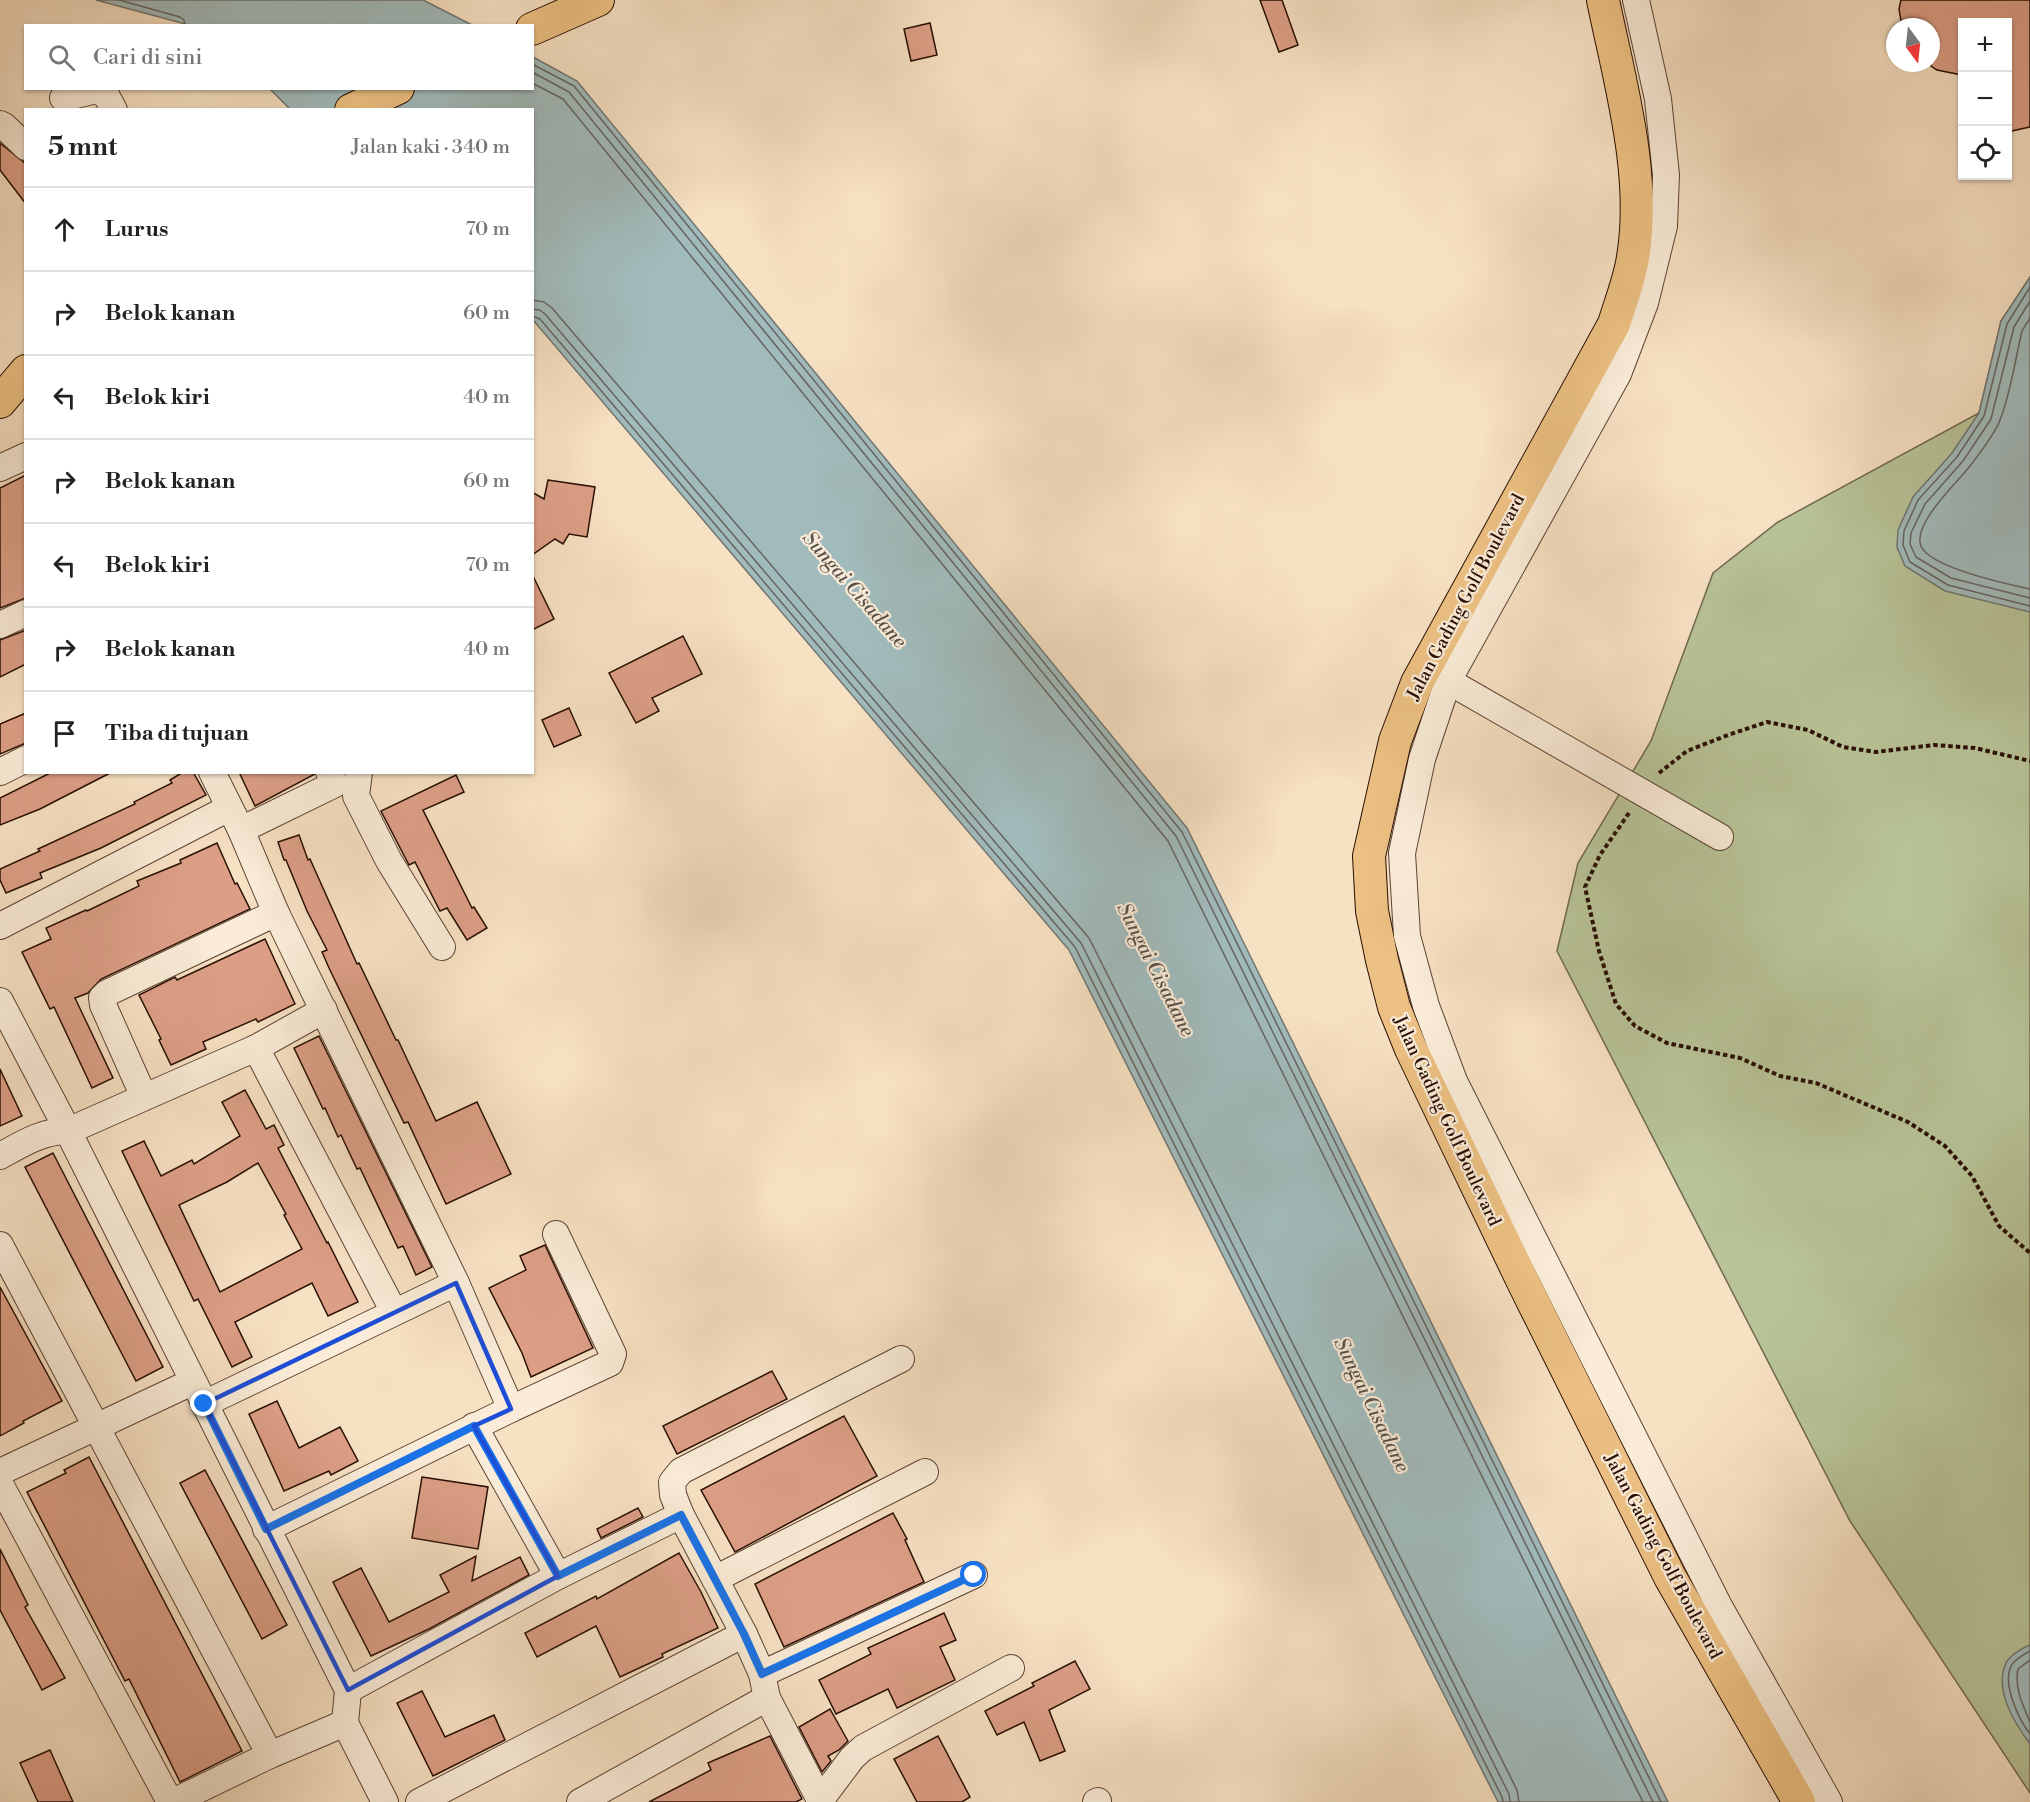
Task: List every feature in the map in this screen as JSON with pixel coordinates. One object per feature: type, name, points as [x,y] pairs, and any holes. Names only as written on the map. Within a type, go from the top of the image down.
[{"type":"main road","points":[[534,28],[598,0]]},
{"type":"main road","name":"Jalan Gading Golf Boulevard","points":[[1603,0],[1631,136],[1637,204],[1632,263],[1614,324],[1417,683],[1395,741],[1378,809],[1369,856],[1372,911],[1394,1007],[1416,1059],[1670,1577],[1799,1802]]},
{"type":"main road","points":[[355,108],[394,90]]},
{"type":"main road","points":[[0,402],[24,372]]},
{"type":"street","name":"Jalan Gading Golf Boulevard","points":[[1636,0],[1658,99],[1666,174],[1664,226],[1646,303],[1618,374],[1448,681],[1422,759],[1402,852],[1407,936],[1426,1006],[1454,1081],[1719,1606],[1830,1802]]},
{"type":"street","points":[[63,98],[96,90],[106,95],[113,108]]},
{"type":"street","points":[[0,124],[24,145]]},
{"type":"street","points":[[0,468],[24,457]]},
{"type":"street","points":[[0,626],[24,614]]},
{"type":"street","points":[[1448,681],[1720,837]]},
{"type":"street","points":[[0,772],[24,760]]},
{"type":"street","points":[[213,774],[276,914],[456,1283],[511,1408]]},
{"type":"street","points":[[0,926],[235,819],[335,784],[330,774]]},
{"type":"street","points":[[359,774],[356,796],[389,861],[442,947]]},
{"type":"street","points":[[144,1097],[103,1005],[102,998],[107,993],[276,914]]},
{"type":"street","points":[[0,1000],[348,1690],[345,1723],[385,1802]]},
{"type":"street","points":[[0,1156],[40,1135],[54,1131],[68,1131],[256,1048],[324,1010]]},
{"type":"street","points":[[256,1048],[394,1312]]},
{"type":"street","points":[[266,1529],[511,1408],[610,1363],[613,1354],[556,1234]]},
{"type":"street","points":[[0,1245],[270,1755]]},
{"type":"street","points":[[0,1472],[97,1428],[198,1393],[394,1312],[456,1283]]},
{"type":"street","points":[[901,1359],[681,1471],[672,1482],[673,1495],[681,1515],[744,1634],[765,1686],[820,1802],[862,1748],[1011,1668]]},
{"type":"street","points":[[474,1426],[558,1576]]},
{"type":"street","points":[[715,1579],[925,1472]]},
{"type":"street","points":[[0,1484],[172,1802],[270,1755],[345,1723]]},
{"type":"street","points":[[348,1690],[558,1576],[681,1515]]},
{"type":"street","points":[[580,1802],[765,1686],[974,1575]]},
{"type":"street","points":[[418,1802],[744,1634]]},
{"type":"path","points":[[1659,772],[1687,751],[1767,722],[1808,730],[1843,747],[1876,752],[1934,745],[1975,748],[2030,761]]},
{"type":"path","points":[[1629,813],[1600,855],[1585,887],[1599,951],[1616,1004],[1635,1026],[1667,1043],[1740,1058],[1780,1076],[1816,1083],[1908,1122],[1946,1146],[1972,1176],[1999,1226],[2030,1253]]},
{"type":"highlighted area","points":[[456,1283],[511,1409],[474,1426],[558,1576],[348,1690],[204,1404]]},
{"type":"green space","points":[[2030,277],[2030,1793],[1850,1521],[1557,951],[1578,863],[1651,741],[1713,573],[1778,522],[1979,413],[2001,321]]},
{"type":"water","points":[[96,0],[423,0],[470,24],[185,24]]},
{"type":"water","name":"Sungai Cisadane","points":[[534,58],[577,81],[1187,828],[1668,1802],[1498,1802],[1069,950],[534,321],[534,108],[289,108],[271,90],[534,90]]},
{"type":"water","points":[[2030,277],[2030,612],[1945,591],[1905,566],[1897,547],[1898,530],[1913,497],[1952,453],[1979,413],[2001,321]]},
{"type":"water","points":[[2030,1645],[2030,1744],[2008,1707],[2003,1675],[2009,1658]]},
{"type":"building","points":[[1260,0],[1282,0],[1298,45],[1279,52]]},
{"type":"building","points":[[1901,0],[2030,0],[2030,127],[2012,131],[2012,18],[1958,18],[1958,74],[1940,71],[1940,18],[1900,18]]},
{"type":"building","points":[[930,23],[937,55],[911,61],[904,29]]},
{"type":"building","points":[[0,143],[24,162],[24,201],[0,170]]},
{"type":"building","points":[[24,476],[24,599],[0,608],[0,488]]},
{"type":"building","points":[[548,480],[595,487],[587,537],[569,534],[563,544],[555,539],[534,554],[534,493],[544,499]]},
{"type":"building","points":[[534,578],[554,619],[534,629]]},
{"type":"building","points":[[24,631],[24,665],[0,677],[0,640]]},
{"type":"building","points":[[683,636],[702,674],[652,698],[659,711],[636,723],[609,673]]},
{"type":"building","points":[[569,708],[581,735],[554,747],[542,720]]},
{"type":"building","points":[[24,714],[24,744],[0,754],[0,724]]},
{"type":"building","points":[[48,774],[108,774],[40,809],[0,825],[0,798]]},
{"type":"building","points":[[180,774],[194,774],[206,795],[101,848],[40,873],[42,878],[6,893],[0,880],[0,869],[135,804],[134,802],[172,783],[170,780]]},
{"type":"building","points":[[240,774],[315,774],[255,806]]},
{"type":"building","points":[[456,775],[464,792],[423,810],[472,908],[474,907],[487,928],[467,940],[447,908],[440,911],[415,862],[409,865],[381,811]]},
{"type":"building","points":[[299,835],[308,860],[310,859],[357,964],[359,963],[398,1040],[436,1121],[477,1102],[511,1174],[446,1204],[408,1122],[404,1123],[329,968],[322,952],[327,950],[307,911],[286,860],[284,860],[278,842]]},
{"type":"building","points":[[217,843],[235,884],[237,883],[250,909],[101,979],[88,993],[75,998],[113,1078],[92,1088],[54,1007],[50,1009],[22,952],[51,939],[46,928],[139,886],[137,881],[181,863],[180,860]]},
{"type":"building","points":[[265,939],[295,1004],[258,1022],[256,1019],[203,1042],[206,1049],[171,1065],[139,995],[175,977],[177,980]]},
{"type":"building","points":[[319,1036],[432,1267],[416,1275],[403,1246],[398,1248],[360,1168],[357,1169],[341,1135],[338,1137],[294,1048]]},
{"type":"building","points":[[0,1069],[22,1116],[0,1126]]},
{"type":"building","points":[[245,1090],[266,1129],[274,1125],[284,1145],[278,1148],[358,1302],[328,1316],[312,1283],[235,1322],[252,1357],[232,1367],[198,1299],[194,1301],[122,1151],[144,1141],[161,1176],[192,1160],[194,1164],[240,1136],[222,1102]],"holes":[[[258,1163],[286,1214],[284,1215],[302,1249],[220,1292],[179,1205],[227,1182]]]},
{"type":"building","points":[[53,1153],[163,1367],[136,1381],[25,1167]]},
{"type":"building","points":[[545,1245],[593,1348],[531,1377],[522,1353],[489,1288],[526,1270],[520,1256]]},
{"type":"building","points":[[0,1287],[62,1401],[0,1436]]},
{"type":"building","points":[[772,1371],[787,1399],[677,1454],[663,1426]]},
{"type":"building","points":[[277,1401],[299,1448],[340,1427],[358,1461],[331,1475],[329,1471],[284,1491],[249,1414]]},
{"type":"building","points":[[844,1416],[877,1476],[735,1552],[701,1490]]},
{"type":"building","points":[[89,1457],[242,1751],[180,1782],[129,1679],[125,1681],[27,1492],[66,1473],[64,1470]]},
{"type":"building","points":[[205,1470],[287,1625],[262,1639],[180,1483]]},
{"type":"building","points":[[422,1477],[488,1487],[478,1549],[412,1538]]},
{"type":"building","points":[[638,1508],[643,1517],[601,1538],[597,1529]]},
{"type":"building","points":[[893,1513],[907,1539],[905,1540],[924,1582],[784,1647],[755,1584]]},
{"type":"building","points":[[0,1549],[28,1605],[25,1607],[65,1678],[42,1690],[0,1610]]},
{"type":"building","points":[[679,1553],[718,1628],[620,1677],[596,1626],[537,1657],[525,1633],[596,1596],[597,1599]]},
{"type":"building","points":[[476,1556],[472,1581],[520,1557],[529,1575],[429,1629],[371,1656],[333,1582],[361,1568],[389,1622],[449,1592],[440,1575]]},
{"type":"building","points":[[944,1613],[956,1640],[940,1647],[955,1680],[897,1708],[888,1689],[836,1714],[819,1680],[871,1654],[868,1648]]},
{"type":"building","points":[[1075,1661],[1090,1689],[1049,1710],[1065,1751],[1040,1761],[1024,1722],[997,1735],[985,1711],[1034,1686],[1032,1683]]},
{"type":"building","points":[[422,1691],[445,1737],[494,1715],[505,1740],[433,1776],[397,1703]]},
{"type":"building","points":[[830,1709],[848,1741],[828,1756],[831,1761],[822,1772],[799,1727]]},
{"type":"building","points":[[770,1736],[802,1799],[796,1802],[649,1802],[711,1770],[708,1763]]},
{"type":"building","points":[[938,1736],[970,1797],[962,1802],[917,1802],[894,1759]]},
{"type":"building","points":[[50,1750],[73,1802],[38,1802],[20,1763]]},
{"type":"route","points":[[204,1404],[266,1529],[474,1426],[558,1576],[681,1515],[744,1634],[762,1674],[974,1575]]}]
